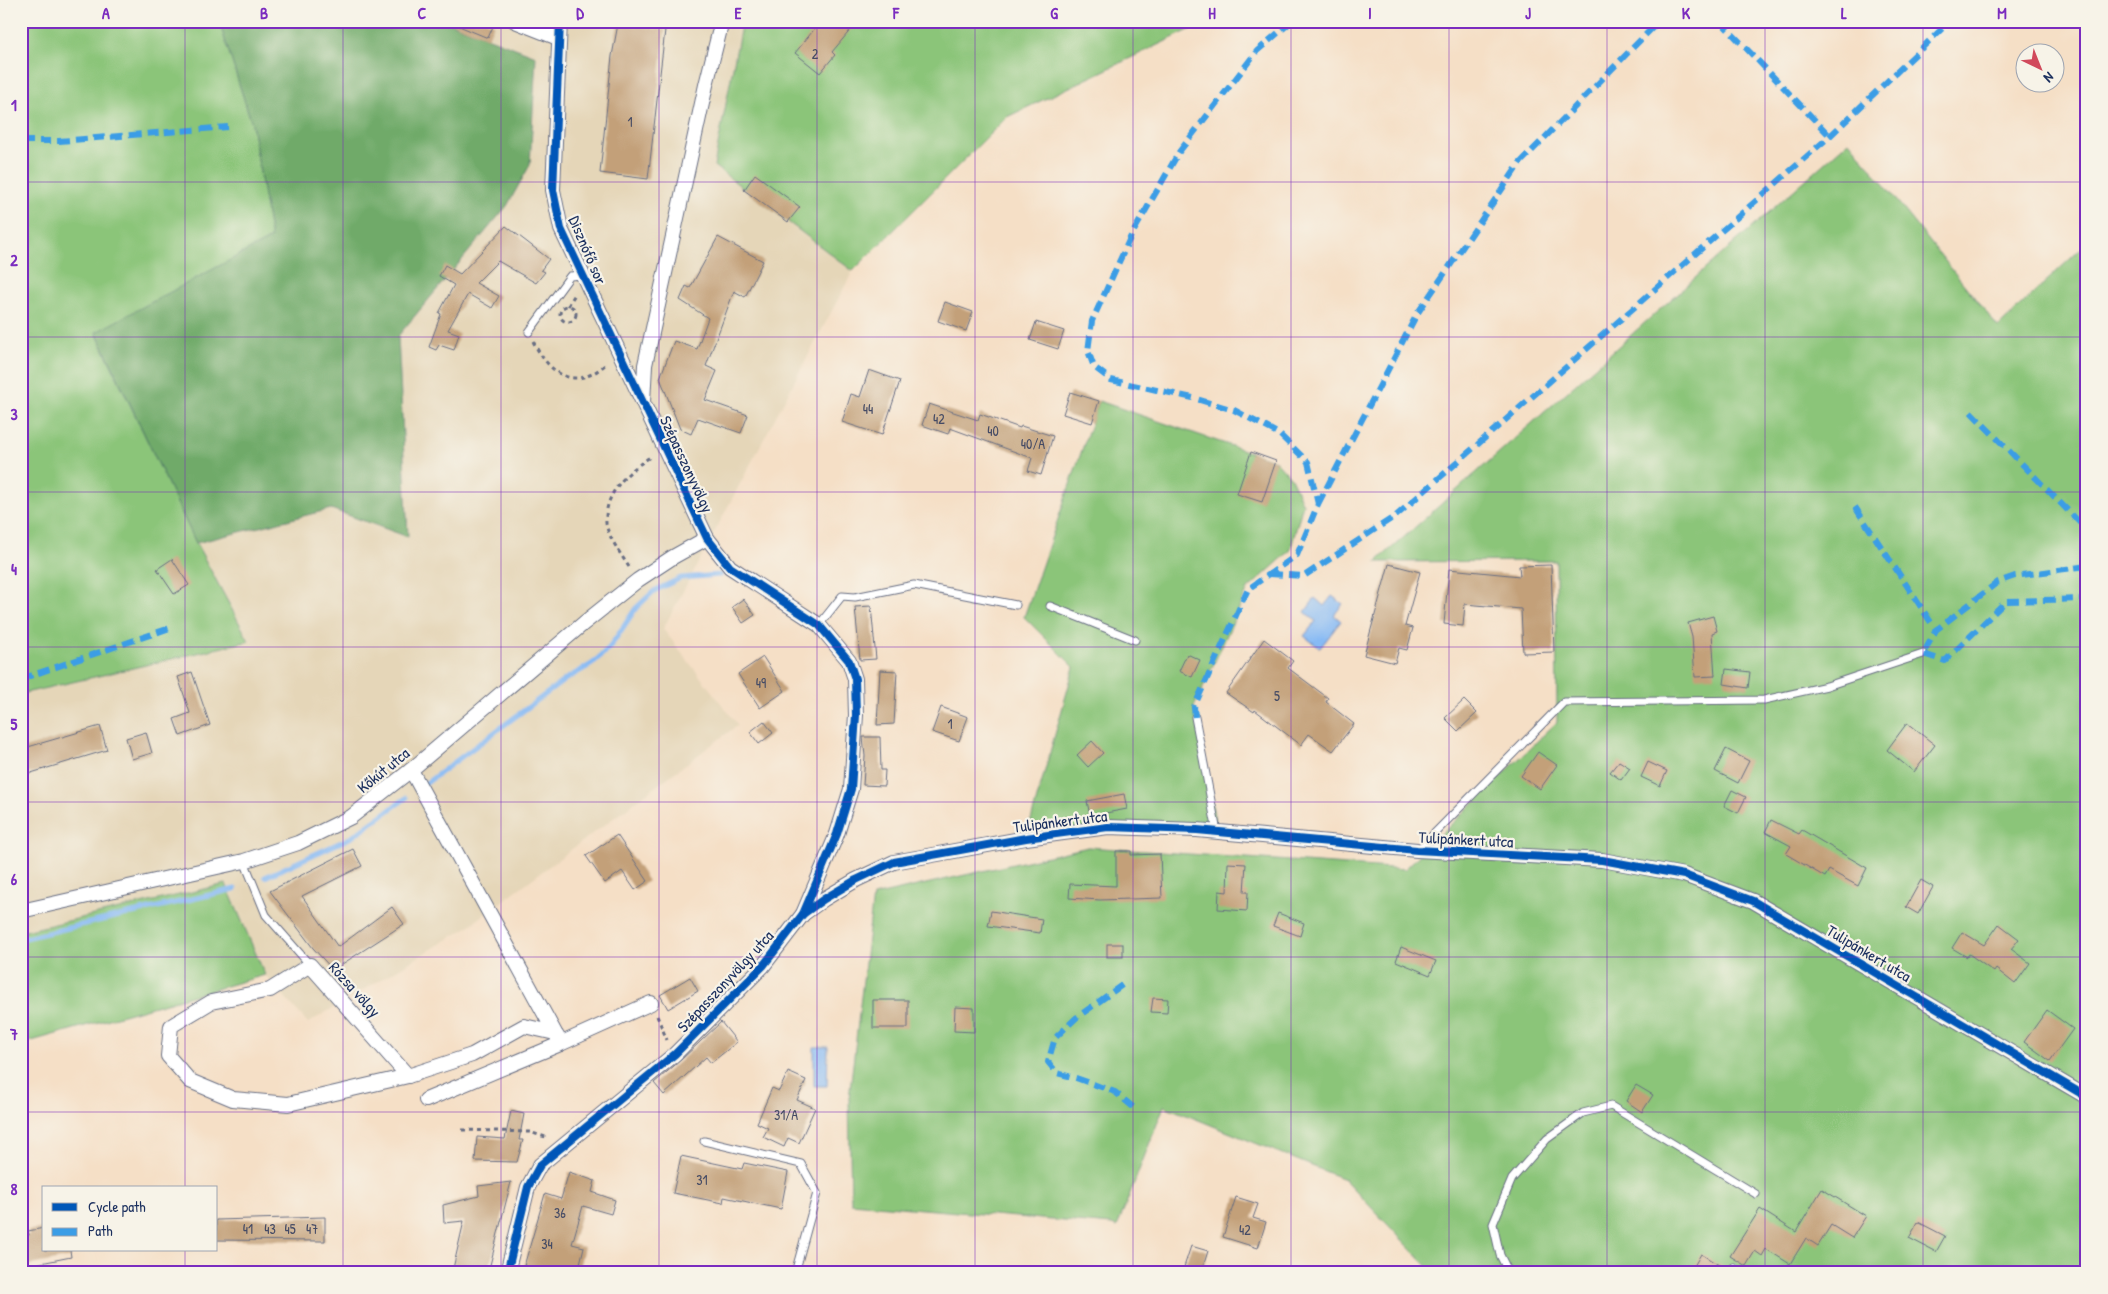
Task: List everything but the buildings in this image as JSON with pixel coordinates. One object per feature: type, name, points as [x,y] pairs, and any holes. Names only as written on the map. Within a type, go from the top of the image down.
[{"type":"street","points":[[515,21],[558,38],[560,21]]},
{"type":"street","points":[[643,402],[646,365],[722,21]]},
{"type":"street","name":"Disznófő sor","points":[[558,38],[553,190],[561,230],[643,402]]},
{"type":"street","name":"Szépasszonyvölgy","points":[[643,402],[707,538]]},
{"type":"street","name":"Kőkút utca","points":[[21,911],[244,861],[298,843],[351,817],[638,580],[707,538]]},
{"type":"street","name":"Szépasszonyvölgy utca","points":[[506,1273],[528,1187],[540,1164],[675,1054],[763,966],[803,914],[837,834],[851,789],[856,715],[855,679],[849,661],[819,626],[730,567],[707,538]]},
{"type":"street","points":[[410,770],[558,1039]]},
{"type":"street","name":"Tulipánkert utca","points":[[803,914],[848,885],[894,862],[1026,838],[1108,827],[1217,832],[1417,850],[1602,860],[1684,875],[1753,901],[2087,1097]]},
{"type":"street","name":"Rózsa völgy","points":[[408,1076],[310,965],[270,990],[211,1002],[172,1026],[168,1056],[190,1082],[233,1099],[288,1104],[408,1076],[472,1055],[524,1026],[558,1039]]},
{"type":"street","points":[[426,1100],[558,1039],[651,1003]]},
{"type":"lane","points":[[529,332],[570,276],[583,275]]},
{"type":"lane","points":[[819,626],[842,596],[855,597],[914,585],[1016,605]]},
{"type":"lane","points":[[1050,606],[1135,640]]},
{"type":"lane","points":[[1417,850],[1564,702],[1764,700],[1827,686],[1923,654]]},
{"type":"lane","points":[[1195,717],[1217,832]]},
{"type":"lane","points":[[244,861],[266,915],[310,965]]},
{"type":"lane","points":[[1508,1273],[1500,1255],[1492,1224],[1512,1179],[1547,1138],[1583,1113],[1611,1106],[1756,1194]]},
{"type":"lane","points":[[704,1141],[801,1164],[817,1193],[795,1273]]},
{"type":"path","points":[[568,306],[574,309],[576,313],[574,319],[569,322],[563,320],[560,315],[562,308],[568,306],[578,289]]},
{"type":"path","points":[[529,332],[541,357],[561,376],[582,379],[598,371],[611,359]]},
{"type":"path","points":[[638,580],[618,550],[606,524],[609,503],[626,475],[640,463],[664,449]]},
{"type":"path","points":[[651,1003],[668,1042]]},
{"type":"path","points":[[462,1130],[529,1132],[552,1140]]},
{"type":"shaded area","points":[[445,21],[742,21],[714,166],[853,271],[663,629],[738,725],[465,929],[308,1023],[265,975],[226,884],[21,932],[21,695],[248,641],[196,543],[332,509],[408,537],[398,336],[507,206],[530,165],[536,56]]},
{"type":"green space","points":[[21,21],[219,21],[252,124],[271,238],[96,333],[196,543],[249,641],[21,694]]},
{"type":"green space","points":[[219,21],[445,21],[536,56],[530,165],[507,206],[398,336],[408,537],[331,509],[196,543],[96,332],[271,238],[252,124]]},
{"type":"green space","points":[[742,21],[1208,21],[1007,117],[853,271],[714,166]]},
{"type":"green space","points":[[1849,141],[1998,327],[2087,243],[2087,1273],[1434,1273],[1344,1179],[1164,1106],[1117,1227],[1112,1225],[851,1203],[849,1098],[873,896],[1088,847],[1405,869],[1557,722],[1556,561],[1376,562]]},
{"type":"green space","points":[[1099,401],[1276,461],[1291,478],[1303,504],[1290,551],[1248,589],[1194,707],[1217,832],[1108,827],[1026,838],[1074,667],[1024,617]]},
{"type":"green space","points":[[226,884],[265,975],[21,1044],[21,932]]},
{"type":"water","points":[[1332,596],[1343,604],[1334,615],[1341,621],[1320,648],[1304,636],[1316,621],[1305,612],[1315,598],[1324,606]]},
{"type":"water","points":[[814,1047],[828,1047],[827,1086],[814,1086]]},
{"type":"waterway","points":[[425,784],[566,679],[592,664],[610,647],[636,608],[654,591],[681,578],[720,575]]},
{"type":"waterway","points":[[265,877],[352,837],[406,798]]},
{"type":"waterway","points":[[21,939],[235,889]]},
{"type":"marked path","points":[[1195,717],[1194,707],[1248,589],[1297,555],[1318,504],[1308,462],[1279,434],[1234,410],[1193,398],[1111,380],[1094,367],[1088,351],[1092,321],[1130,238],[1179,152],[1257,51],[1292,21]]},
{"type":"marked path","points":[[1318,504],[1417,314],[1520,163],[1659,21]]},
{"type":"marked path","points":[[1720,21],[1830,136]]},
{"type":"marked path","points":[[1270,574],[1304,576],[1397,515],[1830,136],[1950,21]]},
{"type":"marked path","points":[[21,141],[59,141],[228,127]]},
{"type":"marked path","points":[[1971,412],[2087,530]]},
{"type":"marked path","points":[[1855,507],[1936,630]]},
{"type":"marked path","points":[[2087,566],[2015,576],[1998,582],[1936,630],[1923,654],[1945,661],[2006,601],[2087,599]]},
{"type":"marked path","points":[[21,679],[170,628]]},
{"type":"marked path","points":[[1122,985],[1076,1018],[1055,1038],[1048,1062],[1057,1073],[1115,1092],[1133,1107]]},
{"type":"cycle path","points":[[507,1273],[528,1187],[540,1165],[675,1054],[763,966],[803,914],[837,834],[851,789],[856,715],[855,679],[849,661],[819,625],[730,567],[707,538],[561,229],[553,190],[560,21]]},
{"type":"cycle path","points":[[803,914],[856,880],[894,862],[1026,838],[1108,827],[1197,830],[1417,850],[1602,860],[1684,875],[1753,901],[2087,1097]]}]
